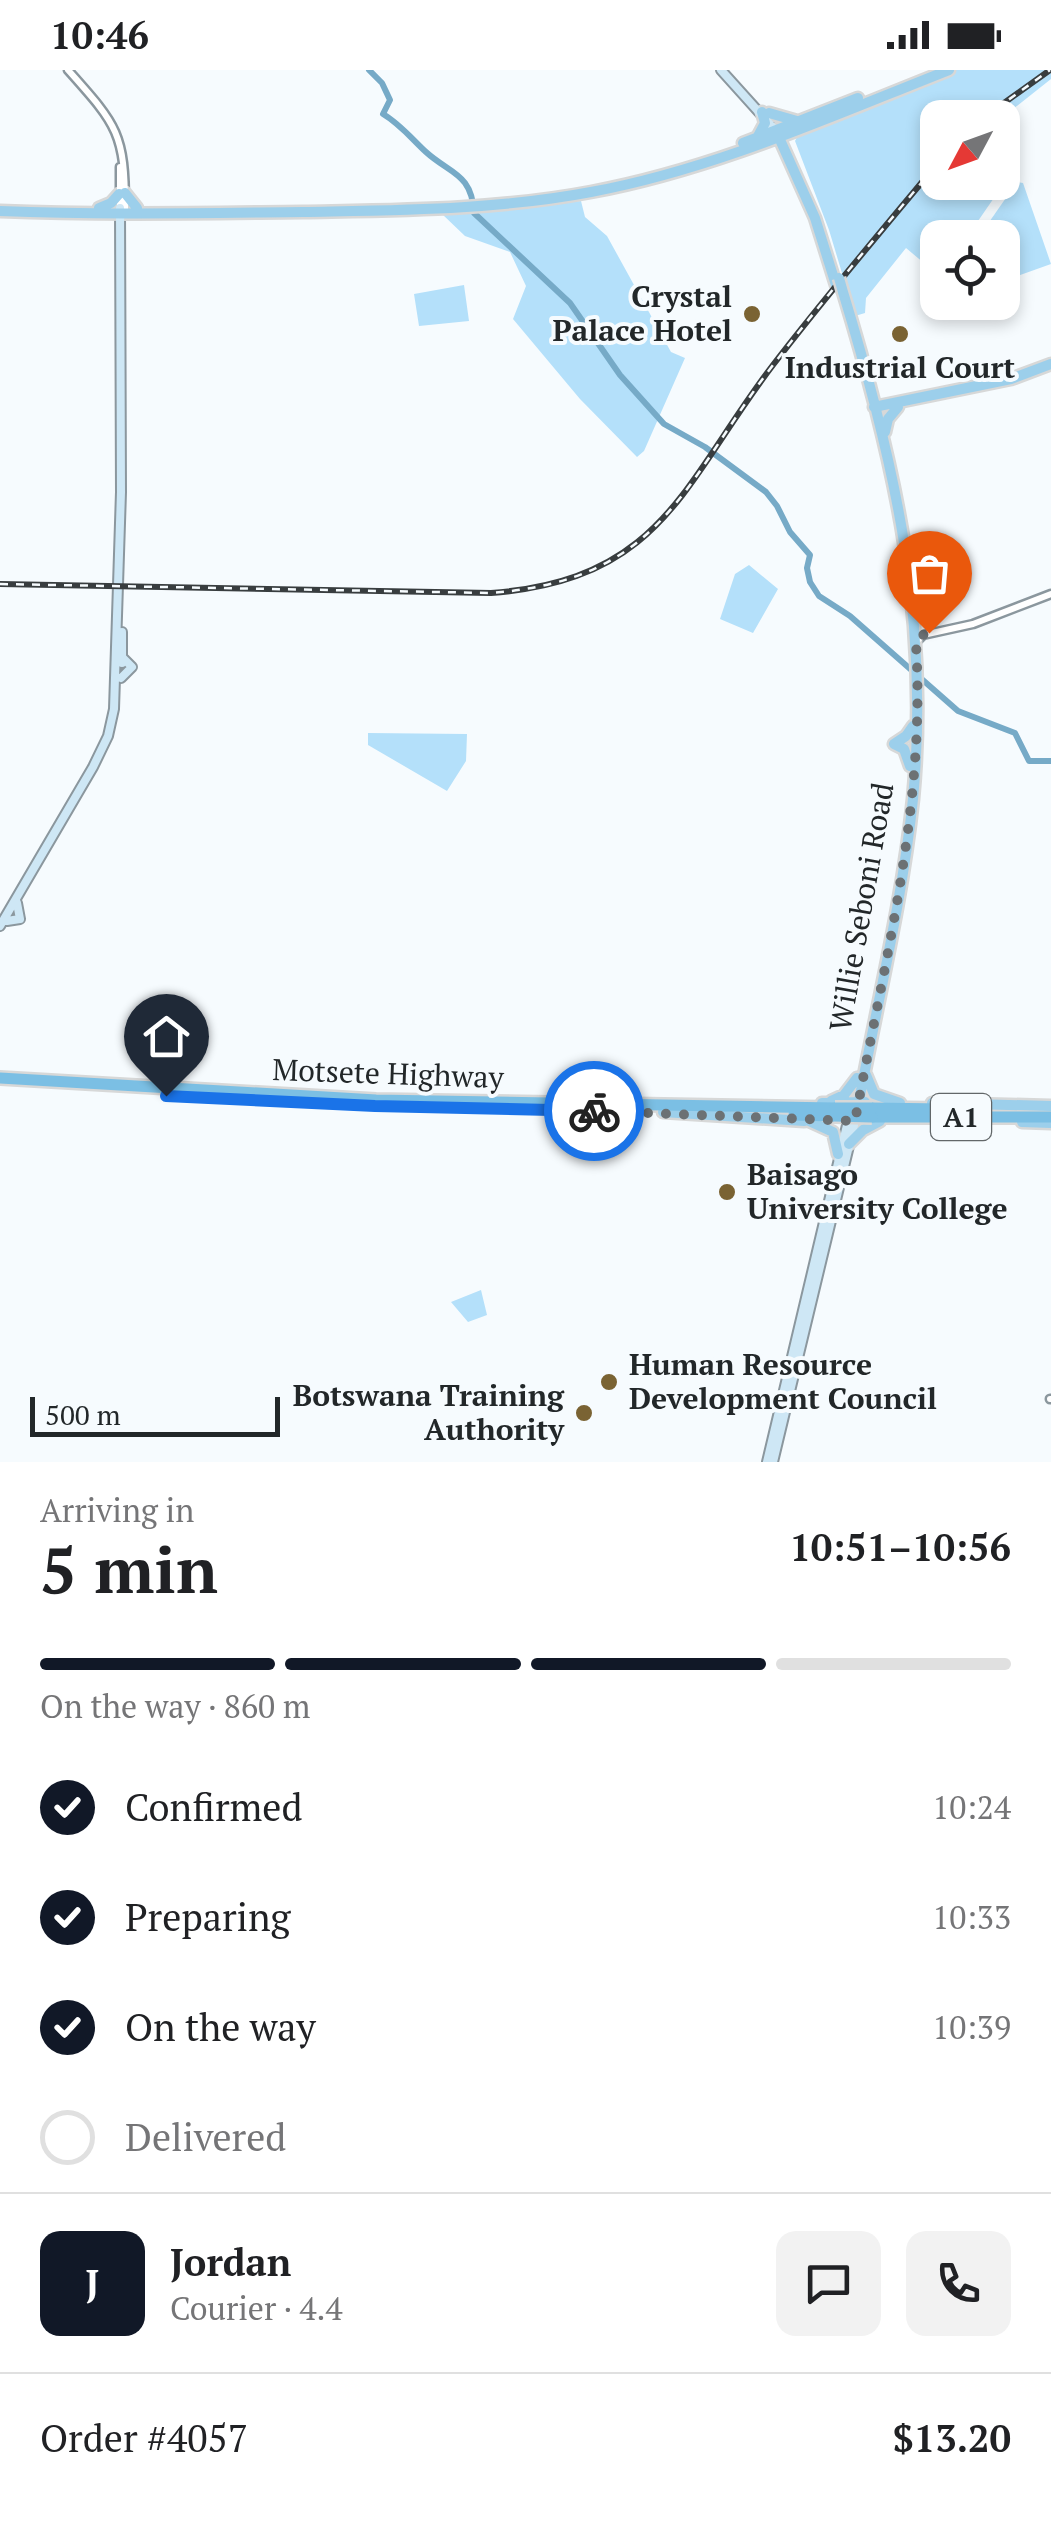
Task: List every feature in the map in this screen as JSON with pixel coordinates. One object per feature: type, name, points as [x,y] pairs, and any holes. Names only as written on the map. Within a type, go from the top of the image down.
[{"type":"highway","name":"Motsete Highway","points":[[0,1080],[376,1100],[831,1109]]},
{"type":"highway","name":"Motsete Highway","points":[[0,1080],[302,1103],[663,1112],[831,1109]]},
{"type":"highway","name":"A1","points":[[831,1109],[875,1115],[1050,1115]]},
{"type":"main road","points":[[724,70],[766,112],[780,132],[819,216],[885,436],[902,520],[914,617],[915,700]]},
{"type":"main road","points":[[0,208],[122,215],[476,205],[592,192],[695,166],[934,70]]},
{"type":"main road","points":[[766,112],[798,125],[949,70]]},
{"type":"main road","points":[[760,140],[766,112]]},
{"type":"main road","points":[[791,156],[790,141],[798,125]]},
{"type":"main road","points":[[760,140],[791,156]]},
{"type":"main road","points":[[122,194],[111,203],[122,215]]},
{"type":"main road","points":[[2,926],[50,842],[46,830],[62,822],[101,756],[112,724],[120,548],[122,194]]},
{"type":"main road","points":[[839,288],[872,389],[904,563],[915,652]]},
{"type":"main road","points":[[876,409],[1051,368]]},
{"type":"main road","points":[[872,389],[881,400],[896,405]]},
{"type":"main road","points":[[885,436],[896,405]]},
{"type":"main road","points":[[2,926],[101,756],[116,722],[122,657],[120,548]]},
{"type":"main road","name":"Willie Seboni Road","points":[[861,1073],[902,848],[915,700]]},
{"type":"main road","name":"Willie Seboni Road","points":[[851,1121],[907,848],[915,769],[915,700]]},
{"type":"main road","points":[[910,766],[904,749],[894,744],[913,726]]},
{"type":"main road","points":[[831,1109],[861,1073],[874,1094],[900,1103]]},
{"type":"main road","points":[[831,1109],[855,1102],[900,1103],[1050,1115]]},
{"type":"main road","points":[[663,1112],[851,1121],[875,1115],[1010,1122],[1050,1115]]},
{"type":"main road","points":[[849,1144],[875,1115]]},
{"type":"main road","points":[[810,1120],[833,1132],[838,1154]]},
{"type":"main road","points":[[770,1462],[849,1144],[851,1121]]},
{"type":"main road","points":[[770,1462],[838,1154],[851,1121]]},
{"type":"main road","points":[[795,1369],[802,1382]]},
{"type":"street","points":[[68,70],[112,121],[121,141],[122,215]]},
{"type":"street","points":[[915,652],[920,636],[974,624],[1051,594]]},
{"type":"street","points":[[914,617],[919,628],[929,633]]},
{"type":"shaded area","points":[[956,70],[1051,70],[1051,79],[1020,104],[1020,100],[920,100],[920,200],[992,200],[979,220],[920,220],[920,260],[906,248],[866,298],[865,313],[855,316],[829,230],[795,141],[798,135]]},
{"type":"shaded area","points":[[1020,182],[1023,183],[1051,264],[1020,275],[1020,220],[991,220],[1004,200],[1020,200]]},
{"type":"shaded area","points":[[581,201],[585,217],[607,236],[671,352],[685,358],[644,451],[637,457],[580,399],[513,319],[526,286],[510,252],[465,236],[442,214]]},
{"type":"shaded area","points":[[464,285],[469,321],[419,326],[414,294]]},
{"type":"shaded area","points":[[749,565],[778,589],[753,633],[720,619],[735,574]]},
{"type":"shaded area","points":[[368,733],[467,734],[466,761],[447,791],[368,745]]},
{"type":"shaded area","points":[[481,1290],[487,1315],[468,1322],[451,1302]]},
{"type":"waterway","points":[[369,70],[382,83],[390,100],[383,114],[464,182],[474,213],[570,303],[620,375],[664,424],[705,447],[766,492],[790,532],[810,555],[810,582],[819,596],[850,616],[958,711],[1015,733],[1029,761],[1051,761]]},
{"type":"railway","points":[[1008,100],[1050,70]]},
{"type":"railway","points":[[0,584],[491,593],[549,584],[595,568],[632,546],[663,518],[690,486],[773,365],[920,185]]},
{"type":"way so far","points":[[594,1111],[855,1121],[907,848],[917,732],[916,644],[920,636],[929,633]]},
{"type":"place","name":"Crystal Palace Hotel","points":[[752,314]]},
{"type":"place","name":"Industrial Court","points":[[900,334]]},
{"type":"place","name":"Baisago University College","points":[[727,1192]]},
{"type":"place","name":"Human Resource Development Council","points":[[609,1382]]},
{"type":"place","name":"Botswana Training Authority","points":[[584,1413]]},
{"type":"route","points":[[166,1096],[594,1111]]}]
